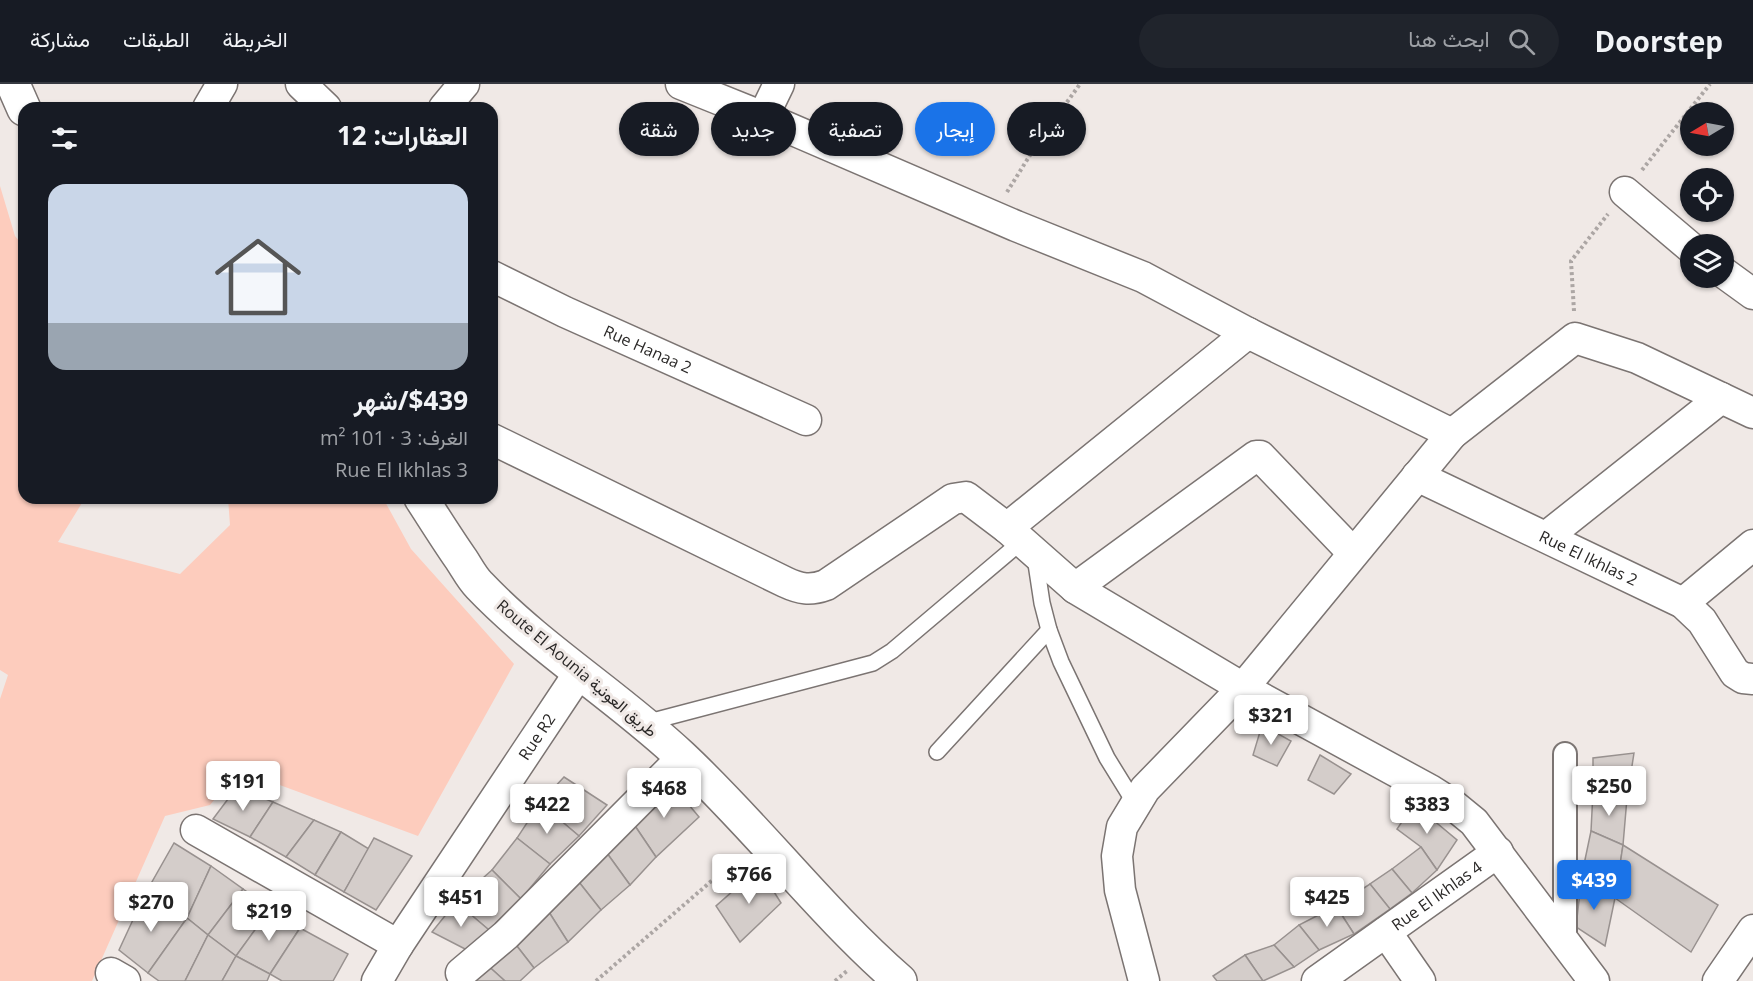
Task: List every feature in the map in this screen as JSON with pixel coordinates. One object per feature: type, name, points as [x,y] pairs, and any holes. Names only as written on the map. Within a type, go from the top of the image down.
[{"type":"street","points":[[13,84],[21,102]]},
{"type":"street","points":[[212,102],[222,84]]},
{"type":"street","points":[[301,84],[320,102]]},
{"type":"street","points":[[449,102],[464,84]]},
{"type":"street","points":[[681,84],[726,102]]},
{"type":"street","points":[[770,102],[779,84]]},
{"type":"street","points":[[796,131],[1143,277],[1248,333],[1452,434]]},
{"type":"street","points":[[1625,192],[1680,239]]},
{"type":"street","name":"Rue Hanaa 2","points":[[498,279],[565,312],[806,420]]},
{"type":"street","points":[[1734,280],[1753,294]]},
{"type":"street","points":[[1021,541],[1248,333]]},
{"type":"street","points":[[1144,981],[1120,890],[1117,856],[1122,827],[1145,789],[1243,687],[1452,434],[1575,338],[1637,358],[1753,412]]},
{"type":"street","points":[[1546,537],[1721,398]]},
{"type":"street","points":[[498,442],[799,588],[813,590],[825,585],[953,499],[966,497],[1076,588],[1243,687],[1452,804],[1474,822],[1594,981]]},
{"type":"street","points":[[1076,588],[1256,456],[1260,456],[1353,553]]},
{"type":"street","name":"Rue El Ikhlas 2","points":[[1417,476],[1683,603],[1702,621],[1744,676]]},
{"type":"street","name":"Route El Aounia طريق العونية","points":[[425,504],[477,583],[579,673],[645,723],[683,757],[869,954],[900,981]]},
{"type":"street","points":[[1683,603],[1753,545]]},
{"type":"street","name":"Rue R2","points":[[378,981],[398,945],[579,673]]},
{"type":"street","points":[[1564,942],[1565,754]]},
{"type":"street","points":[[461,973],[506,935],[683,757]]},
{"type":"street","points":[[196,830],[398,945]]},
{"type":"street","name":"Rue El Ikhlas 4","points":[[1317,981],[1498,852]]},
{"type":"street","points":[[1718,981],[1753,930]]},
{"type":"street","points":[[1386,932],[1420,981]]},
{"type":"lane","points":[[645,723],[873,663],[892,651],[1021,541],[1049,630],[1084,713],[1107,758],[1136,805]]},
{"type":"lane","points":[[937,752],[1049,630]]},
{"type":"path","points":[[992,215],[1037,144],[1080,84]]},
{"type":"path","points":[[596,981],[761,838]]},
{"type":"shaded area","points":[[0,186],[18,240],[18,504],[81,504],[58,542],[180,574],[230,525],[228,504],[386,504],[411,549],[514,664],[418,836],[239,770],[210,805],[165,816],[92,981],[0,981],[0,699],[8,675],[0,670]]},
{"type":"building","points":[[1262,725],[1291,741],[1277,766],[1253,755]]},
{"type":"building","points":[[1634,753],[1627,798],[1593,792],[1593,758]]},
{"type":"building","points":[[1320,755],[1351,774],[1334,794],[1308,780]]},
{"type":"building","points":[[564,777],[607,805],[579,836],[540,803]]},
{"type":"building","points":[[669,781],[699,817],[656,857],[631,820]]},
{"type":"building","points":[[237,787],[273,802],[250,837],[213,819]]},
{"type":"building","points":[[1593,792],[1627,798],[1623,845],[1591,831]]},
{"type":"building","points":[[273,802],[314,820],[286,857],[250,837]]},
{"type":"building","points":[[540,803],[579,836],[550,864],[517,838]]},
{"type":"building","points":[[1414,804],[1457,840],[1437,870],[1421,847],[1397,829]]},
{"type":"building","points":[[314,820],[341,832],[315,875],[286,857]]},
{"type":"building","points":[[631,820],[656,857],[630,885],[604,849]]},
{"type":"building","points":[[1591,831],[1623,845],[1615,898],[1582,874]]},
{"type":"building","points":[[341,832],[369,849],[344,892],[315,875]]},
{"type":"building","points":[[374,838],[412,856],[376,910],[344,892]]},
{"type":"building","points":[[517,838],[550,864],[521,899],[492,870]]},
{"type":"building","points":[[174,843],[211,866],[187,918],[144,896]]},
{"type":"building","points":[[1623,845],[1718,905],[1691,952],[1615,898]]},
{"type":"building","points":[[1421,847],[1437,870],[1412,893],[1392,869]]},
{"type":"building","points":[[604,849],[630,885],[601,910],[575,877]]},
{"type":"building","points":[[211,866],[243,889],[208,935],[187,918]]},
{"type":"building","points":[[759,868],[781,903],[740,942],[716,906]]},
{"type":"building","points":[[1392,869],[1412,893],[1390,909],[1370,884]]},
{"type":"building","points":[[492,870],[521,899],[489,930],[456,902]]},
{"type":"building","points":[[1582,874],[1615,898],[1605,946],[1576,927]]},
{"type":"building","points":[[575,877],[601,910],[568,942],[547,909]]},
{"type":"building","points":[[1370,884],[1390,909],[1354,934],[1336,906]]},
{"type":"building","points":[[243,889],[271,908],[236,956],[208,935]]},
{"type":"building","points":[[144,896],[187,918],[148,973],[119,950]]},
{"type":"building","points":[[456,902],[489,930],[469,951],[432,932]]},
{"type":"building","points":[[1336,906],[1354,934],[1319,950],[1299,925]]},
{"type":"building","points":[[271,908],[300,928],[270,974],[236,956]]},
{"type":"building","points":[[547,909],[568,942],[534,968],[513,941]]},
{"type":"building","points":[[187,918],[208,935],[185,981],[159,981],[148,973]]},
{"type":"building","points":[[1299,925],[1319,950],[1294,967],[1274,945]]},
{"type":"building","points":[[300,928],[348,954],[333,981],[282,981],[270,974]]},
{"type":"building","points":[[208,935],[236,956],[222,981],[185,981]]},
{"type":"building","points":[[513,941],[534,968],[520,981],[505,981],[485,963]]},
{"type":"building","points":[[1274,945],[1294,967],[1263,981],[1245,955]]},
{"type":"building","points":[[1245,955],[1263,981],[1217,981],[1213,976]]},
{"type":"building","points":[[236,956],[270,974],[267,981],[222,981]]},
{"type":"building","points":[[485,963],[505,981],[474,981]]}]
